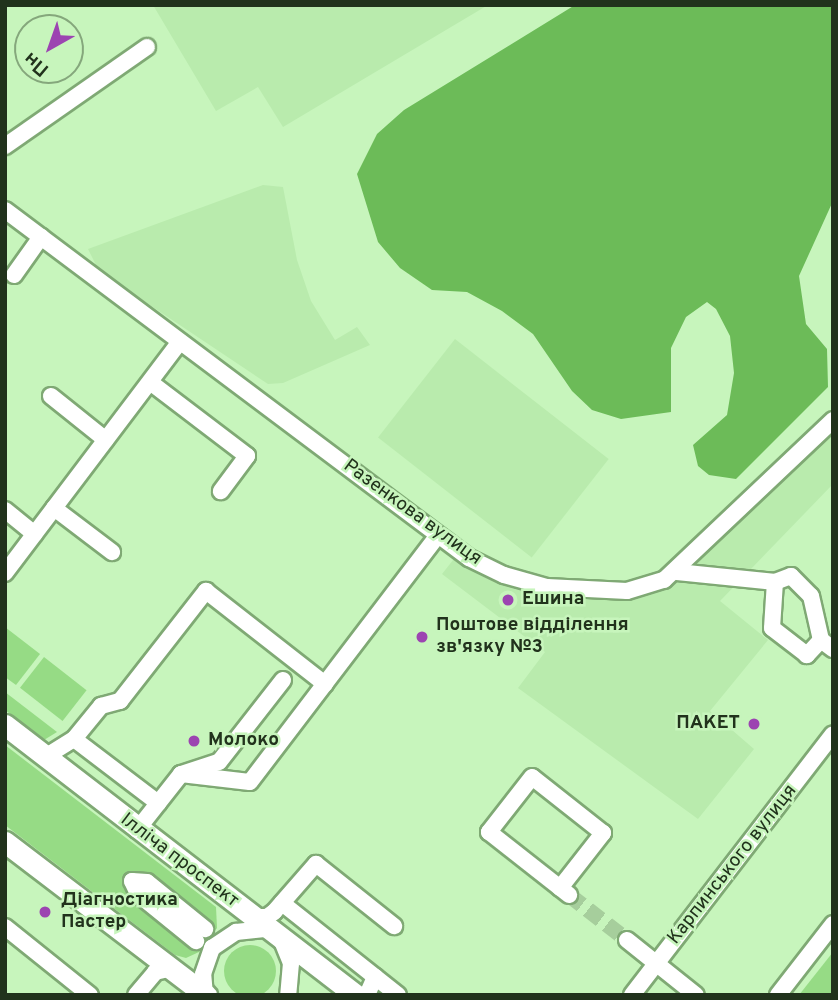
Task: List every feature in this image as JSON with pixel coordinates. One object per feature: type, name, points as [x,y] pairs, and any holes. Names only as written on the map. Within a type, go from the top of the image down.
[{"type":"main road","name":"Ілліча проспект","points":[[5,725],[137,830],[355,995]]},
{"type":"main road","points":[[5,842],[205,994]]},
{"type":"street","points":[[5,146],[147,47]]},
{"type":"street","name":"Разенкова вулиця","points":[[5,211],[469,558],[504,575],[547,587],[627,592],[677,572],[833,420]]},
{"type":"street","points":[[14,275],[41,237]]},
{"type":"street","points":[[5,573],[180,342]]},
{"type":"street","points":[[150,382],[247,456],[221,491]]},
{"type":"street","points":[[51,396],[106,440]]},
{"type":"street","points":[[54,508],[111,552]]},
{"type":"street","points":[[5,510],[35,534]]},
{"type":"street","points":[[181,774],[250,782],[438,535]]},
{"type":"street","points":[[677,572],[775,582],[791,576],[811,596],[827,644],[807,655],[772,628],[775,582]]},
{"type":"street","points":[[45,757],[74,739],[101,706],[120,701],[206,592],[325,684]]},
{"type":"street","points":[[137,830],[181,774],[219,762],[283,680]]},
{"type":"street","name":"Карпинського вулиця","points":[[632,995],[833,734]]},
{"type":"street","points":[[74,739],[158,803]]},
{"type":"street","points":[[532,778],[603,834],[565,892],[489,832],[532,778]]},
{"type":"street","points":[[288,995],[291,963],[267,929],[267,918],[316,864],[394,926]]},
{"type":"street","points":[[282,903],[398,995]]},
{"type":"street","points":[[778,995],[833,924]]},
{"type":"street","points":[[5,927],[90,995]]},
{"type":"street","points":[[205,994],[203,974],[212,948],[236,932],[267,929]]},
{"type":"street","points":[[627,940],[696,995]]},
{"type":"street","points":[[136,995],[155,972],[172,968]]},
{"type":"street","points":[[367,995],[375,977]]},
{"type":"shaded area","points":[[153,5],[488,5],[283,127],[258,87],[216,111]]},
{"type":"shaded area","points":[[575,5],[833,5],[833,201],[799,276],[806,324],[827,349],[828,387],[736,479],[709,475],[698,466],[693,445],[727,415],[734,373],[730,336],[716,309],[707,302],[686,317],[671,348],[671,412],[621,419],[592,410],[572,391],[533,334],[502,311],[467,292],[432,290],[400,268],[378,242],[357,174],[377,134],[404,110]]},
{"type":"shaded area","points":[[263,185],[283,187],[297,260],[311,301],[335,340],[357,327],[370,345],[283,383],[268,384],[99,271],[88,249]]},
{"type":"shaded area","points":[[455,339],[609,459],[532,558],[378,438]]},
{"type":"shaded area","points":[[833,428],[833,484],[720,601],[768,640],[710,711],[754,749],[698,819],[518,688],[545,652],[442,574],[465,545],[521,574],[571,585],[639,586],[674,576]]},
{"type":"shaded area","points":[[5,627],[40,654],[16,685],[5,677]]},
{"type":"shaded area","points":[[44,657],[87,690],[63,721],[20,688]]},
{"type":"shaded area","points":[[5,692],[57,732],[44,740],[5,710]]},
{"type":"shaded area","points":[[5,745],[216,907],[217,928],[199,952],[186,958],[175,955],[5,825]]},
{"type":"shaded area","points":[[250,945],[260,947],[268,953],[274,961],[274,981],[268,989],[260,995],[250,997],[240,995],[232,989],[226,981],[224,971],[226,961],[232,953],[240,947]]},
{"type":"shaded area","points":[[833,952],[833,995],[799,995]]},
{"type":"tunnel","points":[[569,895],[627,940]]},
{"type":"place","name":"Ешина","points":[[508,600]]},
{"type":"place","name":"Поштове відділення зв'язку №3","points":[[422,637]]},
{"type":"place","name":"ПАКЕТ","points":[[754,724]]},
{"type":"place","name":"Молоко","points":[[194,741]]},
{"type":"place","name":"Діагностика Пастер","points":[[45,912]]}]
